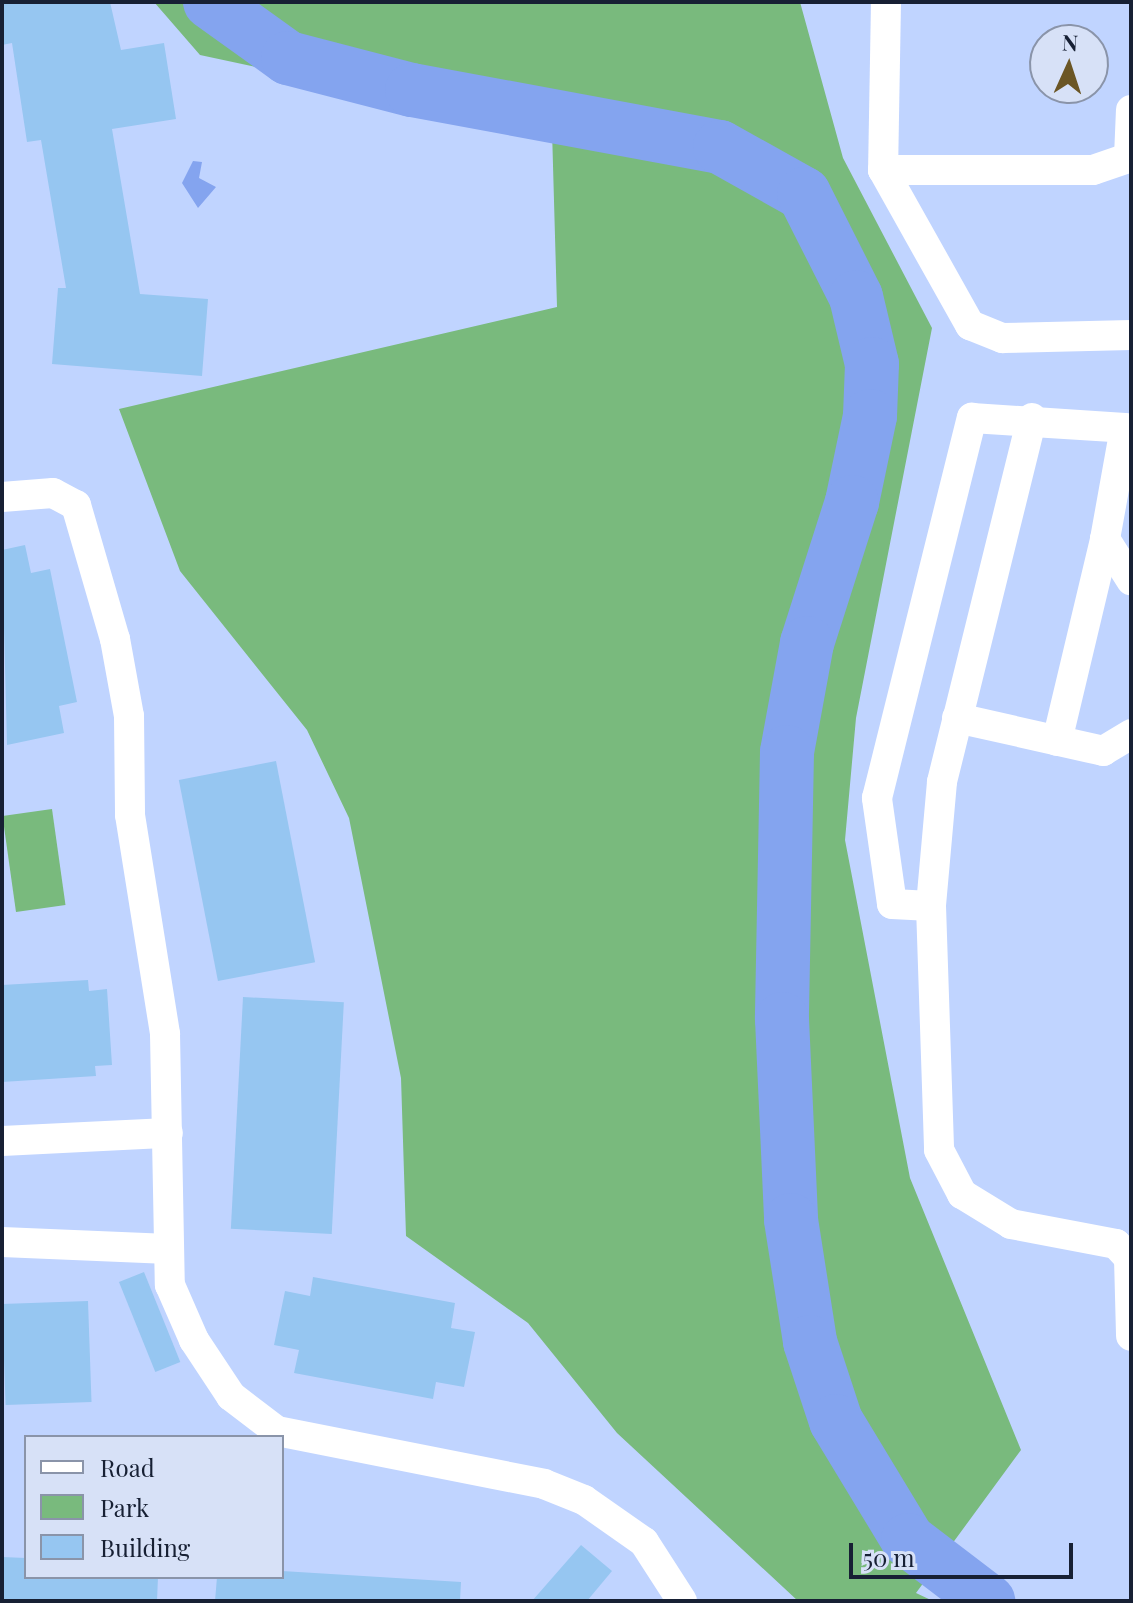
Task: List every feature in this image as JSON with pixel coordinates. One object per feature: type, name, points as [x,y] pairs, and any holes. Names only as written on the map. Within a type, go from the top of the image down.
[{"type":"lane","points":[[886,2],[883,170],[970,325],[1002,338],[1131,335]]},
{"type":"lane","points":[[883,170],[1093,170],[1130,157],[1131,110]]},
{"type":"lane","points":[[931,906],[892,904],[877,798],[972,418],[1032,418],[1125,428],[1105,539],[1057,741]]},
{"type":"lane","points":[[1032,418],[942,782],[931,906],[939,1150],[962,1194],[1011,1224],[1116,1244],[1129,1258],[1131,1336]]},
{"type":"lane","points":[[2,497],[53,493],[76,505],[115,639],[129,716],[130,815],[165,1034],[170,1285],[194,1340],[231,1396],[277,1431],[544,1484],[584,1500],[644,1542],[682,1601]]},
{"type":"lane","points":[[1105,539],[1131,580]]},
{"type":"lane","points":[[957,718],[1103,751],[1131,734]]},
{"type":"lane","points":[[2,1141],[168,1133]]},
{"type":"lane","points":[[2,1242],[169,1249]]},
{"type":"green space","points":[[154,2],[800,2],[843,158],[932,328],[856,718],[845,840],[910,1178],[1021,1450],[916,1593],[933,1601],[798,1601],[617,1433],[528,1323],[406,1236],[401,1078],[349,818],[307,730],[180,571],[119,409],[557,307],[552,130],[200,55]]},
{"type":"green space","points":[[52,809],[65,905],[16,912],[2,816]]},
{"type":"water","points":[[193,161],[202,162],[199,178],[216,187],[198,208],[182,183]]},
{"type":"building","points":[[2,2],[110,2],[121,50],[164,43],[176,119],[112,129],[140,294],[208,299],[202,376],[52,364],[58,288],[66,288],[41,140],[27,142],[12,43],[2,45]]},
{"type":"building","points":[[25,545],[31,573],[50,569],[77,702],[59,706],[64,733],[7,745],[2,550]]},
{"type":"building","points":[[276,761],[315,962],[218,981],[179,780]]},
{"type":"building","points":[[88,980],[89,991],[107,989],[112,1065],[95,1066],[96,1076],[2,1082],[2,985]]},
{"type":"building","points":[[243,997],[344,1002],[332,1234],[231,1229]]},
{"type":"building","points":[[144,1272],[180,1362],[155,1372],[119,1282]]},
{"type":"building","points":[[313,1277],[455,1303],[451,1328],[475,1332],[464,1387],[436,1382],[433,1399],[294,1373],[299,1350],[274,1345],[285,1291],[310,1296]]},
{"type":"building","points":[[88,1301],[92,1402],[6,1405],[2,1304]]},
{"type":"building","points":[[581,1545],[612,1571],[587,1601],[532,1601]]},
{"type":"building","points":[[2,1557],[24,1558],[24,1579],[158,1579],[157,1601],[2,1601]]},
{"type":"building","points":[[284,1571],[461,1582],[460,1601],[215,1601],[217,1579],[284,1579]]},
{"type":"waterway","points":[[210,2],[288,58],[412,90],[720,147],[804,194],[856,297],[872,364],[870,416],[852,502],[807,643],[787,752],[782,1019],[791,1220],[810,1342],[836,1421],[908,1540],[988,1601]]}]
